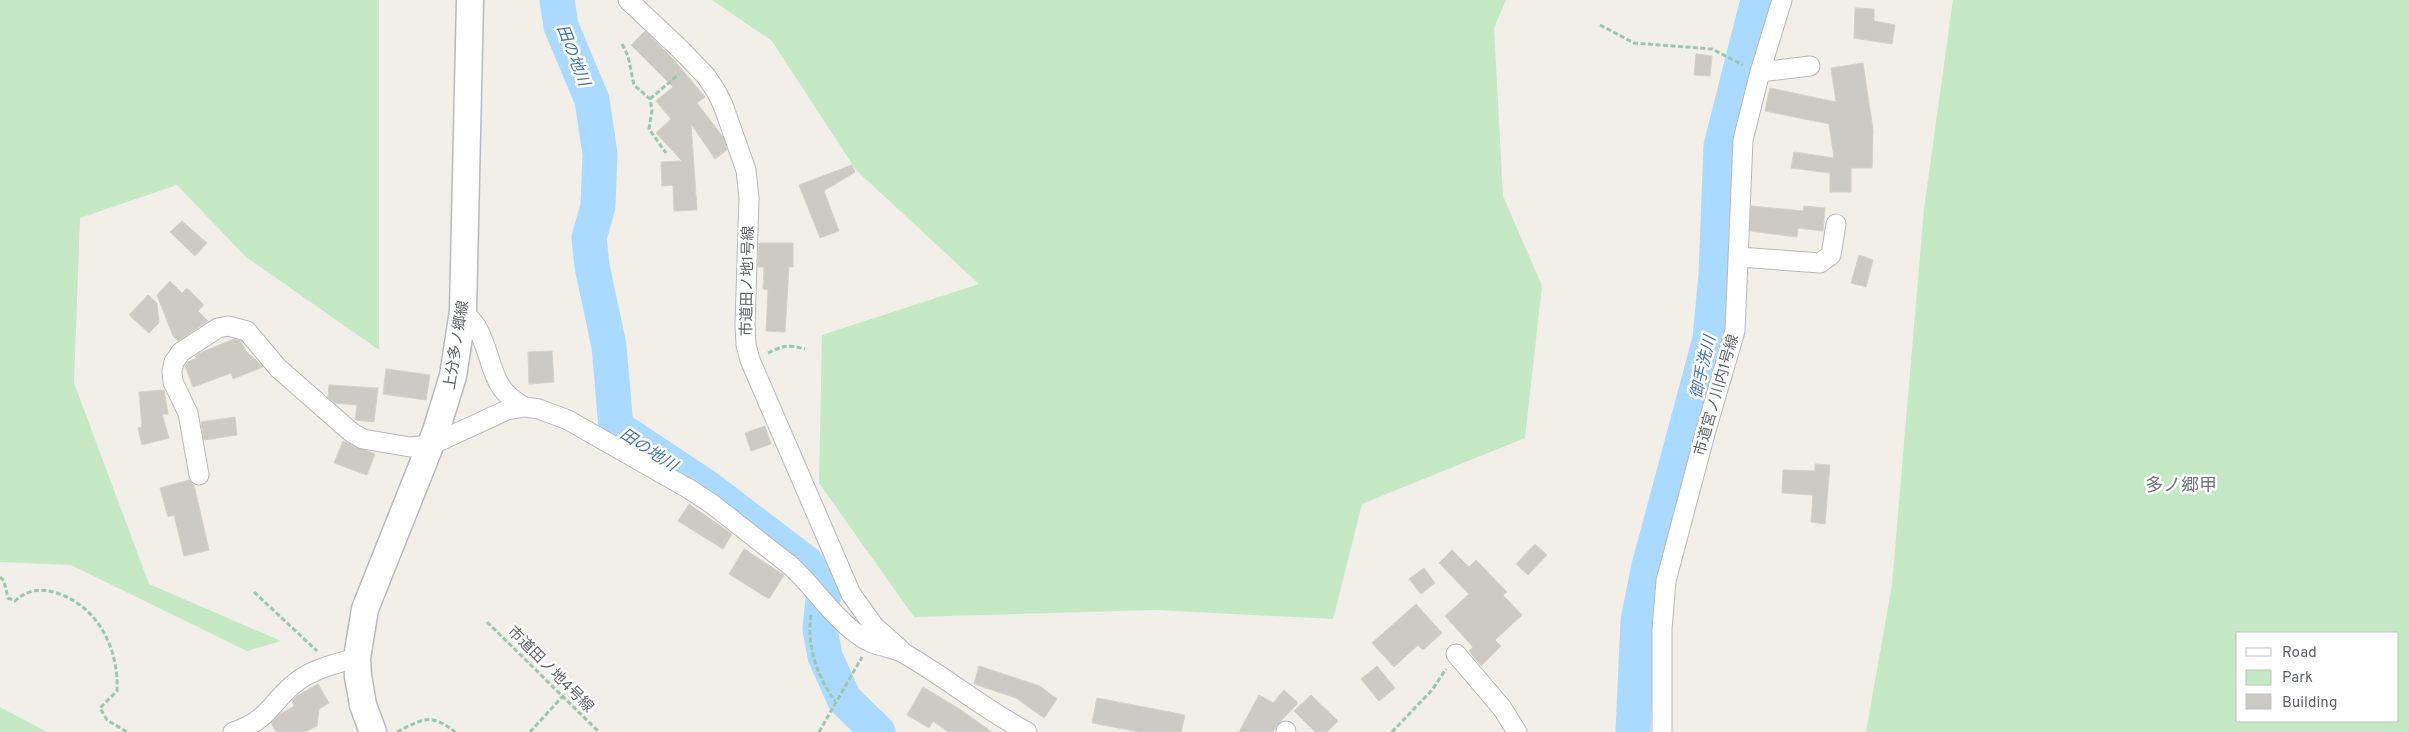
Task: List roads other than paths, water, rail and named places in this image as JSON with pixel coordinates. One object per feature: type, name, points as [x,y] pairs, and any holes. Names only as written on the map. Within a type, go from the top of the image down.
[{"type":"main road","name":"上分多ノ郷線","points":[[373,732],[345,661],[431,444],[453,376],[463,311],[470,0]]},
{"type":"street","name":"市道田ノ地1号線","points":[[628,0],[706,76],[723,104],[748,180],[745,324],[746,345],[750,360],[850,594],[874,626],[903,653]]},
{"type":"street","name":"市道宮ノ川内1号線","points":[[1662,732],[1662,629],[1666,581],[1706,430],[1735,331],[1743,140],[1755,70],[1782,0]]},
{"type":"street","points":[[1755,70],[1810,66]]},
{"type":"street","points":[[1739,257],[1820,263],[1830,255],[1836,224]]},
{"type":"street","points":[[463,311],[476,326],[496,381],[513,401],[525,407]]},
{"type":"street","points":[[199,474],[188,413],[173,382],[172,371],[174,362],[181,352],[209,333],[228,326],[247,332],[278,368],[351,432],[362,439],[396,447],[431,444],[507,410],[525,407],[539,409],[568,420],[712,504],[790,566],[834,614],[870,644],[903,653],[1003,719],[1027,732]]},
{"type":"street","points":[[1456,654],[1502,708],[1517,732]]},
{"type":"street","points":[[234,732],[248,728],[263,718],[301,678],[345,661]]},
{"type":"waterway","name":"田の地川","points":[[557,0],[561,26],[592,100],[600,154],[598,206],[589,238],[592,266],[609,346],[616,427],[705,486],[806,563],[824,589],[820,629],[825,656],[844,699],[878,732]]},
{"type":"waterway","name":"御手洗川","points":[[1633,732],[1638,621],[1649,566],[1710,339],[1716,275],[1721,146],[1758,0]]},
{"type":"district","name":"多ノ郷甲","points":[[2181,485]]}]
